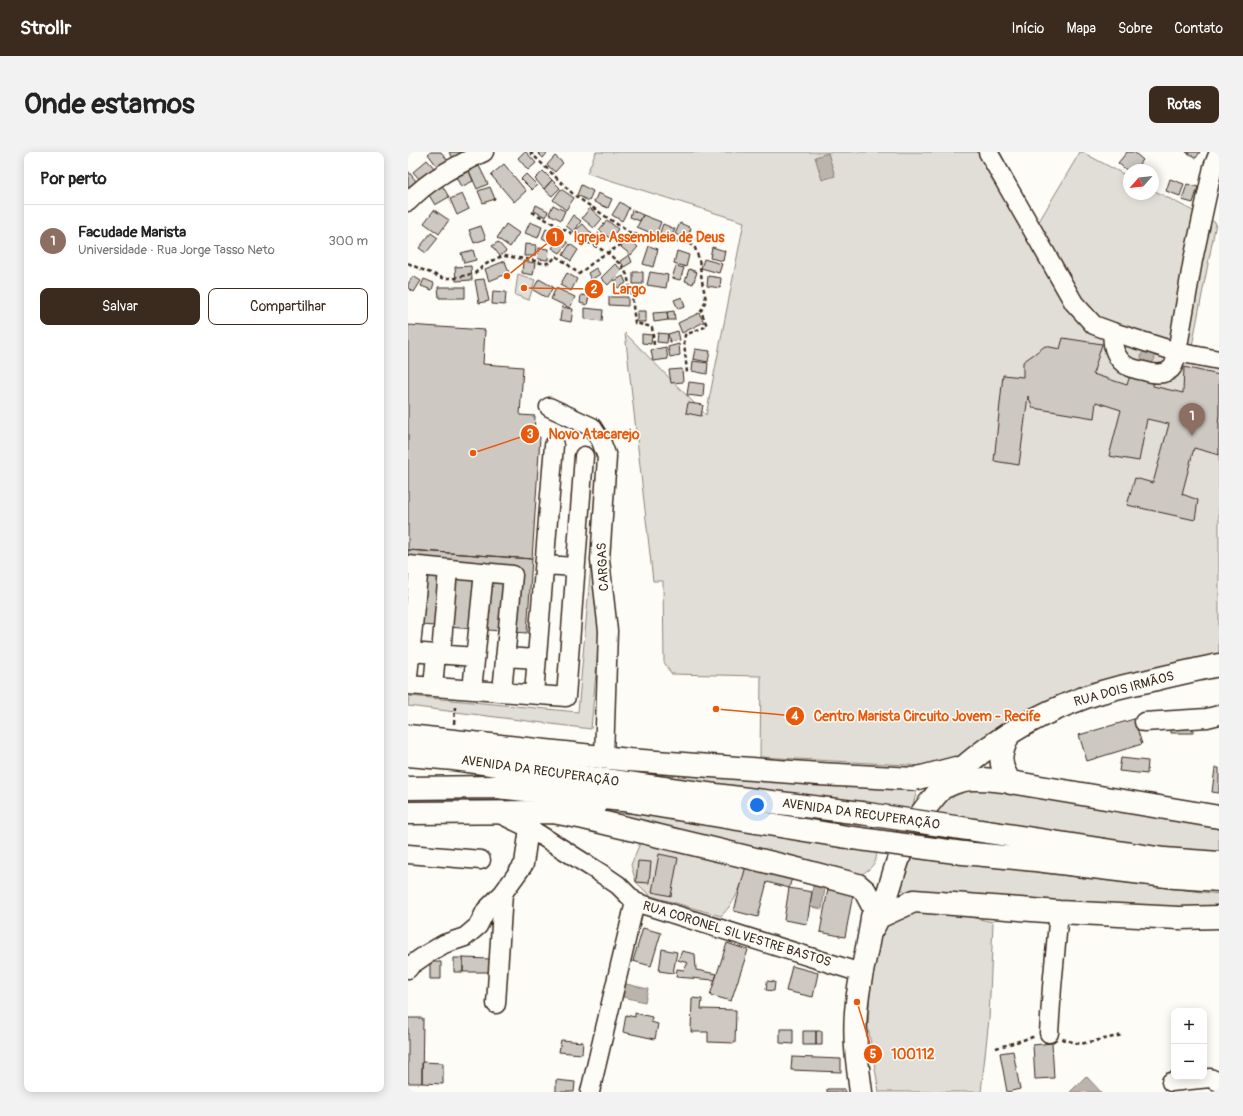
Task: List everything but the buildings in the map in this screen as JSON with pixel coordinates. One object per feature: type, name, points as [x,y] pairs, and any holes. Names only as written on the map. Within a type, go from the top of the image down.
[{"type":"main road","name":"RUA DOIS IRMÃOS","points":[[861,1092],[855,1036],[857,1002],[861,973],[885,878],[887,850],[901,827],[922,799],[935,785],[1009,734],[1060,707],[1088,696],[1121,687],[1219,665]]},
{"type":"main road","points":[[1009,734],[1000,757],[1001,766],[1011,783]]},
{"type":"main road","name":"AVENIDA DA RECUPERAÇÃO","points":[[408,736],[604,758],[811,774],[914,779]]},
{"type":"main road","name":"AVENIDA DA RECUPERAÇÃO","points":[[408,755],[861,813],[1164,859],[1219,863]]},
{"type":"main road","name":"RUA DOIS IRMÃOS","points":[[914,779],[964,764]]},
{"type":"main road","name":"RUA DOIS IRMÃOS","points":[[885,878],[895,865],[906,839],[928,804],[964,764]]},
{"type":"main road","points":[[914,779],[922,782],[926,788],[927,791],[922,799]]},
{"type":"main road","points":[[942,789],[952,784],[970,779],[1011,783],[1219,817]]},
{"type":"main road","name":"AVENIDA DA RECUPERAÇÃO","points":[[408,788],[496,787],[622,800],[853,838],[963,853],[1036,860],[1175,878],[1219,880]]},
{"type":"main road","points":[[408,813],[553,812],[622,800]]},
{"type":"main road","points":[[553,812],[632,828],[856,885],[865,891],[874,918],[914,901]]},
{"type":"main road","points":[[856,885],[885,878],[899,897],[914,901],[1060,912],[1179,918],[1219,917]]},
{"type":"street","points":[[408,202],[419,190],[445,172],[484,152]]},
{"type":"street","points":[[988,152],[1074,303],[1094,325],[1178,352],[1219,360]]},
{"type":"street","points":[[1113,332],[1113,347],[1119,358],[1128,366],[1153,374],[1167,372],[1172,368],[1178,352],[1193,260],[1213,167],[1219,152]]},
{"type":"street","name":"CARGAS","points":[[549,407],[592,427],[601,441],[607,458],[600,560],[608,630],[604,758]]},
{"type":"street","points":[[534,694],[554,445]]},
{"type":"street","points":[[408,685],[566,697],[584,456]]},
{"type":"street","points":[[544,565],[575,567]]},
{"type":"street","points":[[413,566],[513,575],[502,692]]},
{"type":"street","points":[[408,607],[413,566]]},
{"type":"street","points":[[408,676],[413,566]]},
{"type":"street","points":[[433,687],[448,569]]},
{"type":"street","points":[[472,690],[484,572]]},
{"type":"street","points":[[410,652],[438,654],[475,660],[537,660]]},
{"type":"street","points":[[1144,722],[1208,718],[1219,715]]},
{"type":"street","name":"RUA CORONEL SILVESTRE BASTOS","points":[[495,812],[529,828],[618,885],[635,902],[861,973]]},
{"type":"street","points":[[408,969],[411,965],[444,944],[465,937],[478,926],[486,910],[503,893],[524,864],[529,828]]},
{"type":"street","points":[[408,854],[481,860]]},
{"type":"street","points":[[496,1004],[503,893]]},
{"type":"street","points":[[590,1092],[635,902]]},
{"type":"street","points":[[1050,1033],[1052,987],[1060,912]]},
{"type":"street","points":[[1171,1082],[1210,1078],[1219,1082]]},
{"type":"path","points":[[530,152],[574,195],[630,233],[653,239],[689,244],[695,248],[699,259],[706,300],[701,311],[707,326],[685,335],[684,341],[687,373]]},
{"type":"path","points":[[532,212],[608,253],[622,266],[627,275],[632,297],[635,323],[652,327],[654,346]]},
{"type":"path","points":[[408,263],[443,278],[455,278],[475,273],[497,258],[504,256],[532,260],[541,263],[550,263],[556,256],[566,262],[579,274],[597,259],[619,246],[630,233]]},
{"type":"shaded area","points":[[596,152],[1000,152],[1038,223],[1080,152],[1082,152],[1123,174],[1123,200],[1159,200],[1159,193],[1216,223],[1192,346],[1219,352],[1219,657],[1128,674],[1078,688],[1041,705],[944,767],[760,757],[761,676],[671,674],[664,662],[663,581],[653,581],[625,333],[706,415],[744,222],[587,173]]},
{"type":"shaded area","points":[[828,153],[835,176],[822,180],[815,157]]},
{"type":"shaded area","points":[[518,274],[535,280],[529,300],[515,295]]},
{"type":"shaded area","points":[[1148,350],[1153,352],[1155,357],[1153,362],[1148,364],[1143,362],[1141,357],[1143,352]]},
{"type":"shaded area","points":[[591,564],[600,627],[591,729],[408,706],[409,696],[578,712]]},
{"type":"shaded area","points":[[499,758],[918,787],[911,812]]},
{"type":"shaded area","points":[[993,786],[1219,821],[1219,854],[1167,852],[926,814],[947,787]]},
{"type":"shaded area","points":[[599,812],[656,815],[876,850],[877,855],[875,862],[870,869],[859,876]]},
{"type":"shaded area","points":[[642,838],[746,866],[735,899],[721,916],[651,896],[636,882],[631,865]]},
{"type":"shaded area","points":[[904,856],[1219,894],[1219,906],[1176,910],[912,896],[898,887]]},
{"type":"shaded area","points":[[813,886],[825,888],[822,909],[810,907]]},
{"type":"shaded area","points":[[918,906],[993,922],[989,1019],[981,1092],[879,1092],[868,1027],[871,972],[876,948],[883,930],[892,920]]},
{"type":"shaded area","points":[[626,984],[648,989],[645,1002],[623,997]]},
{"type":"shaded area","points":[[1086,1076],[1101,1092],[1070,1092]]},
{"type":"place","name":"Igreja Assembleia de Deus","points":[[507,276]]},
{"type":"place","name":"Largo","points":[[524,288]]},
{"type":"place","name":"Facudade Marista","points":[[1192,436]]},
{"type":"place","name":"Novo Atacarejo","points":[[473,453]]},
{"type":"place","name":"Centro Marista Circuito Jovem - Recife","points":[[716,709]]},
{"type":"place","name":"100112","points":[[857,1002]]}]
